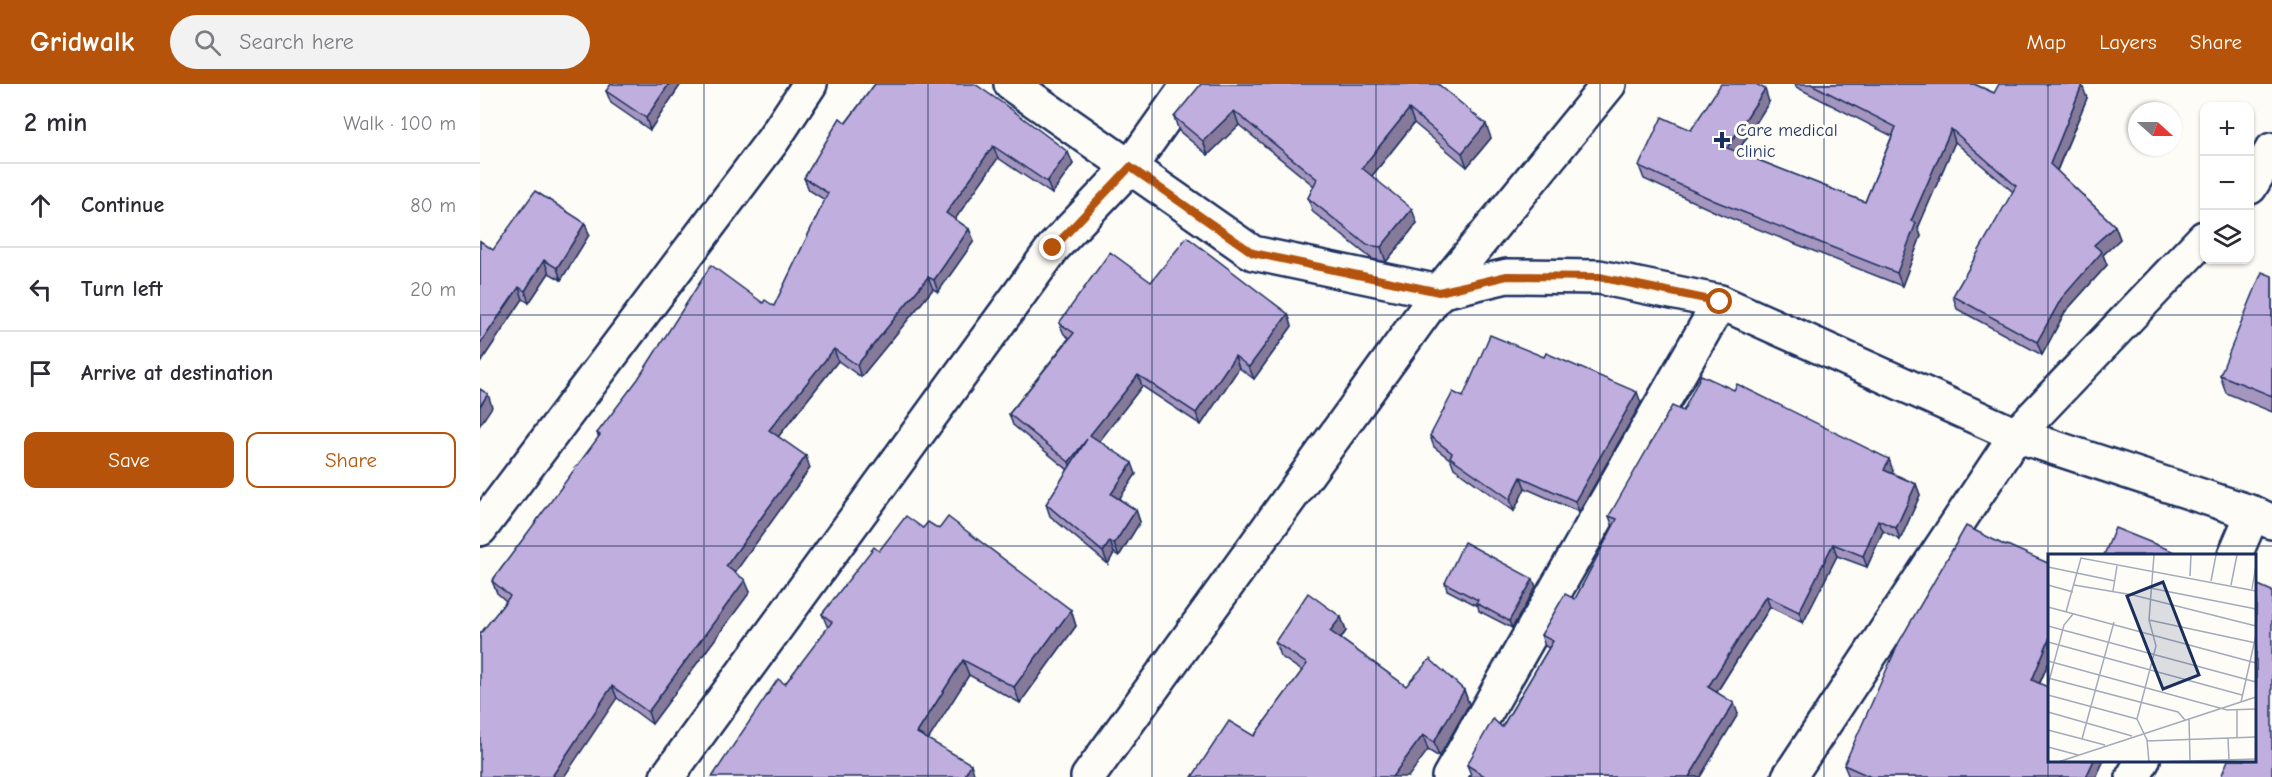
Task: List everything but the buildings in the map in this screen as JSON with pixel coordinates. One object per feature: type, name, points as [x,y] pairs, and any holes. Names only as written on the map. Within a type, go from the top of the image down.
[{"type":"street","points":[[480,529],[774,140],[810,84]]},
{"type":"street","points":[[1011,84],[1253,253],[1439,292],[1507,276],[1599,277],[1720,302],[2016,435],[2263,518],[2236,554]]},
{"type":"street","points":[[667,777],[1053,248],[1130,167],[1189,84]]},
{"type":"street","points":[[1088,777],[1439,292],[1609,84]]},
{"type":"street","points":[[2254,180],[2272,150]]},
{"type":"street","points":[[1789,777],[2016,435],[2200,243]]},
{"type":"street","points":[[1449,777],[1720,302]]},
{"type":"street","points":[[2133,777],[2142,762]]},
{"type":"place","name":"Care medical clinic","points":[[1722,140]]},
{"type":"route","points":[[1053,248],[1130,167],[1253,253],[1439,292],[1507,276],[1599,277],[1720,302]]}]
